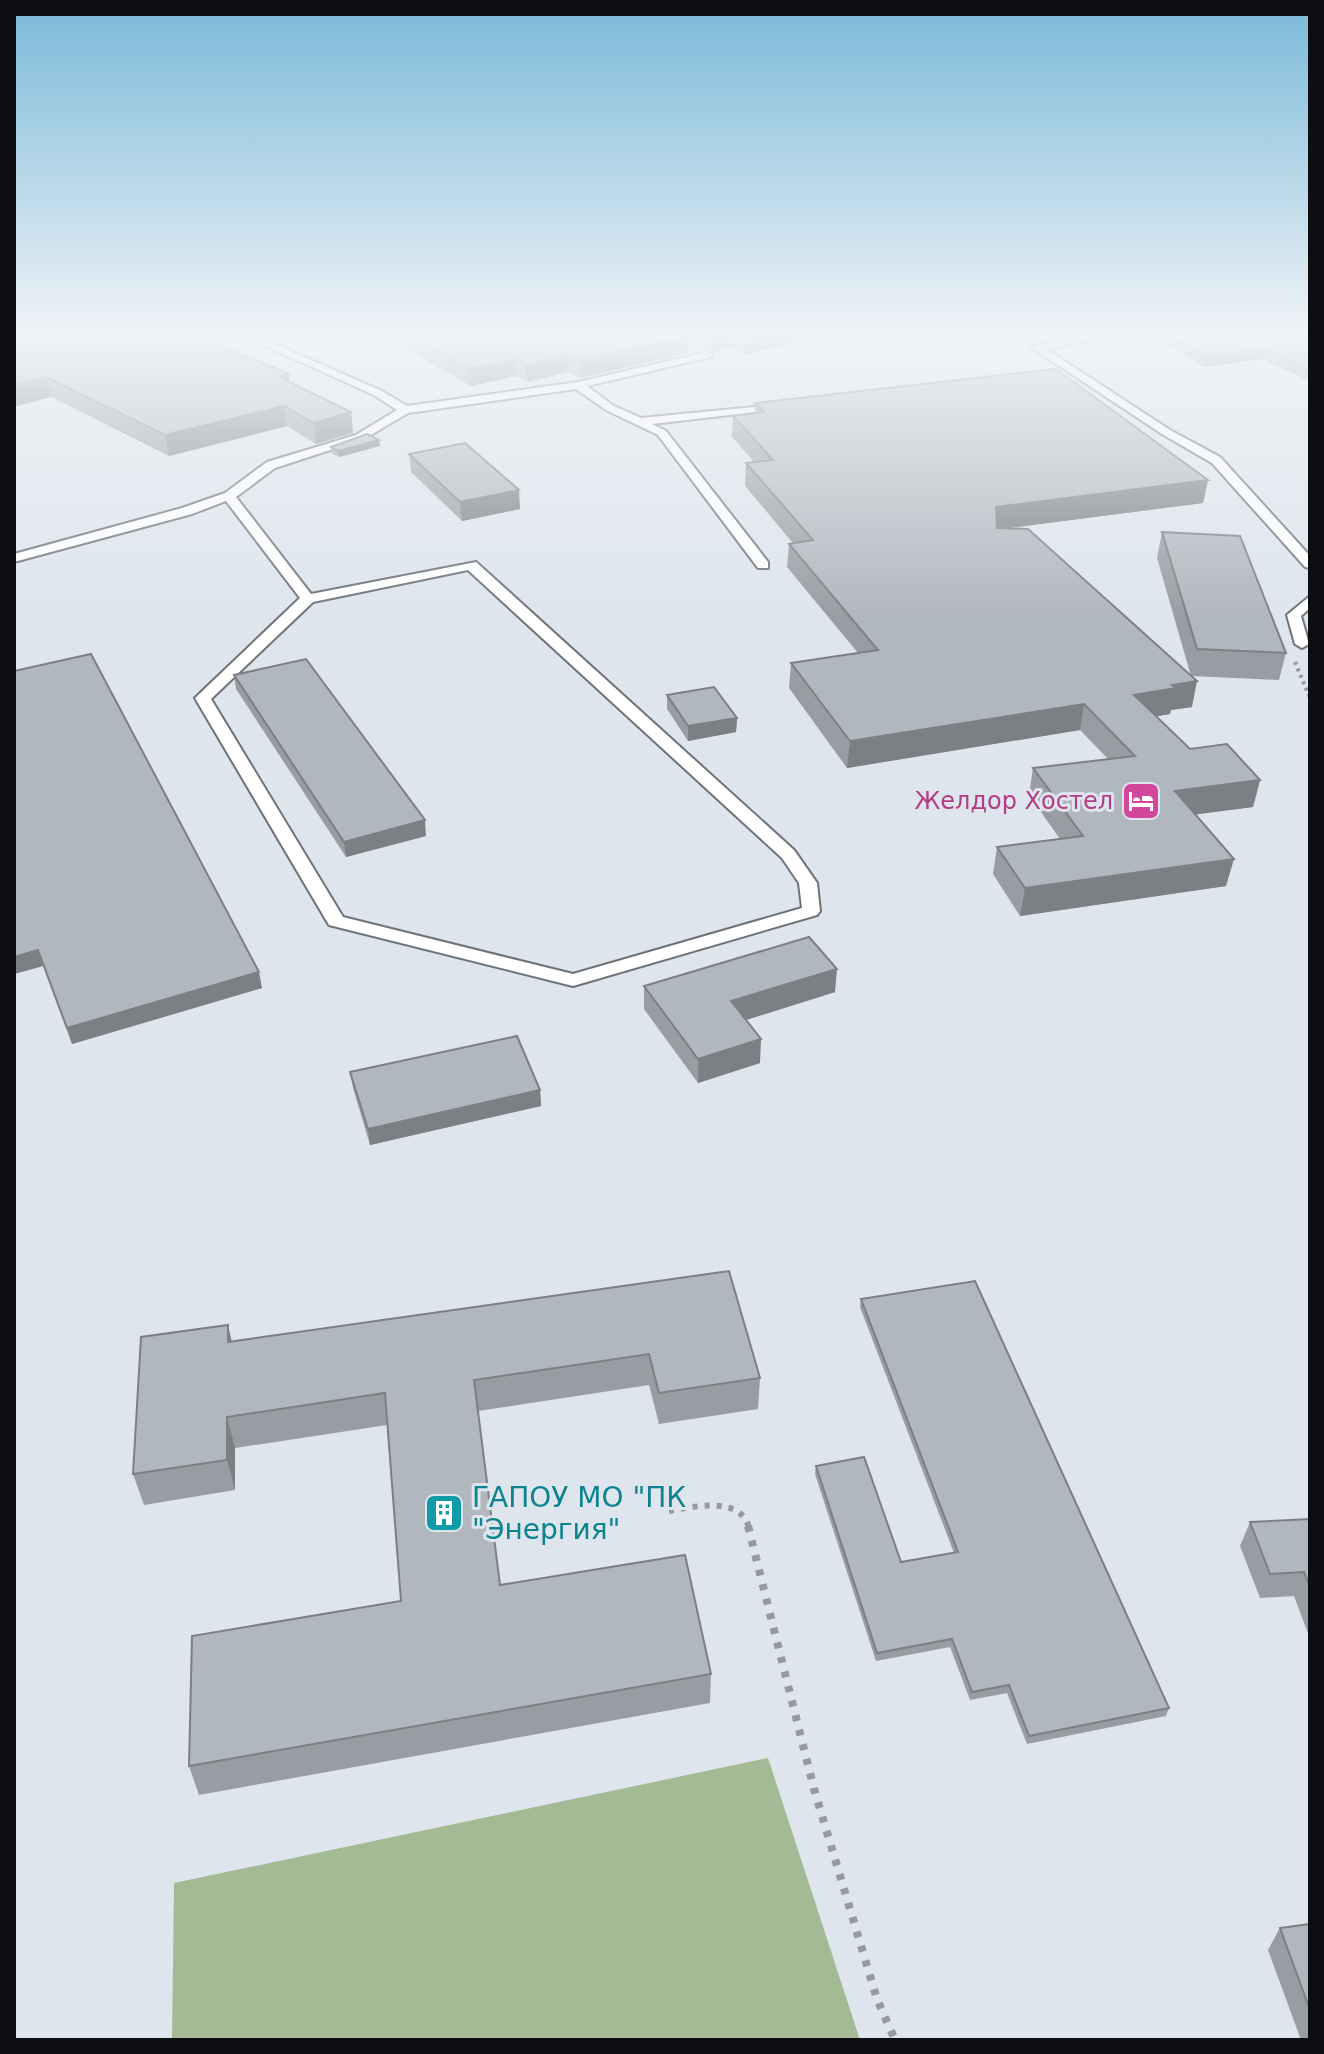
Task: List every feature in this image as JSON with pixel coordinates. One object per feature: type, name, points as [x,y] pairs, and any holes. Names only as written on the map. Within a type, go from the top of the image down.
[{"type":"lane","points":[[14,558],[187,511],[229,496],[271,465],[360,437],[377,427]]},
{"type":"lane","points":[[649,427],[662,433],[763,565]]},
{"type":"lane","points":[[1158,427],[1216,460],[1310,564]]},
{"type":"lane","points":[[229,496],[308,599]]},
{"type":"lane","points":[[471,565],[788,854],[808,883],[811,911],[573,980],[336,921],[203,698],[308,599],[471,565]]},
{"type":"lane","points":[[1302,644],[1294,615],[1310,600]]},
{"type":"path","points":[[1302,644],[1295,659],[1310,698]]},
{"type":"path","points":[[669,1511],[721,1504],[736,1509],[747,1521],[814,1789],[877,1999],[895,2040]]},
{"type":"green space","points":[[768,1758],[860,2040],[172,2040],[174,1883]]},
{"type":"building","points":[[148,427],[198,427],[165,435]]},
{"type":"building","points":[[743,427],[1135,427],[1208,480],[996,507],[997,528],[1028,529],[1197,681],[1134,695],[1190,749],[1227,744],[1260,780],[1175,791],[1234,859],[1025,888],[997,847],[1083,836],[1033,768],[1135,756],[1084,704],[850,741],[791,663],[878,650],[789,544],[813,540],[746,463],[773,460]]},
{"type":"building","points":[[367,434],[379,440],[338,451],[331,447]]},
{"type":"building","points":[[465,443],[519,490],[460,502],[409,454]]},
{"type":"building","points":[[1162,532],[1240,536],[1286,653],[1197,649]]},
{"type":"building","points":[[91,654],[259,972],[67,1028],[38,950],[14,957],[14,671]]},
{"type":"building","points":[[306,659],[425,820],[344,842],[234,675]]},
{"type":"building","points":[[714,687],[737,718],[688,726],[667,695]]},
{"type":"building","points":[[809,937],[837,969],[731,1001],[761,1039],[698,1059],[644,986]]},
{"type":"building","points":[[517,1036],[540,1090],[368,1129],[350,1072]]},
{"type":"building","name":"ГАПОУ МО \"ПК \"Энергия\"","points":[[729,1271],[760,1378],[659,1393],[649,1354],[474,1380],[500,1585],[685,1555],[711,1674],[189,1766],[192,1636],[401,1601],[385,1393],[227,1417],[227,1460],[133,1474],[141,1337],[228,1325],[228,1342]]},
{"type":"building","points":[[975,1281],[1169,1708],[1029,1736],[1009,1685],[972,1692],[952,1639],[877,1653],[816,1466],[864,1457],[901,1562],[958,1552],[861,1299]]},
{"type":"building","points":[[1310,1519],[1310,1587],[1304,1572],[1270,1574],[1250,1522]]},
{"type":"building","points":[[1310,1924],[1310,2010],[1280,1928]]},
{"type":"place","name":"Желдор Хостел","points":[[1141,801]]},
{"type":"place","name":"ГАПОУ МО \"ПК \"Энергия\"","points":[[444,1513]]}]
